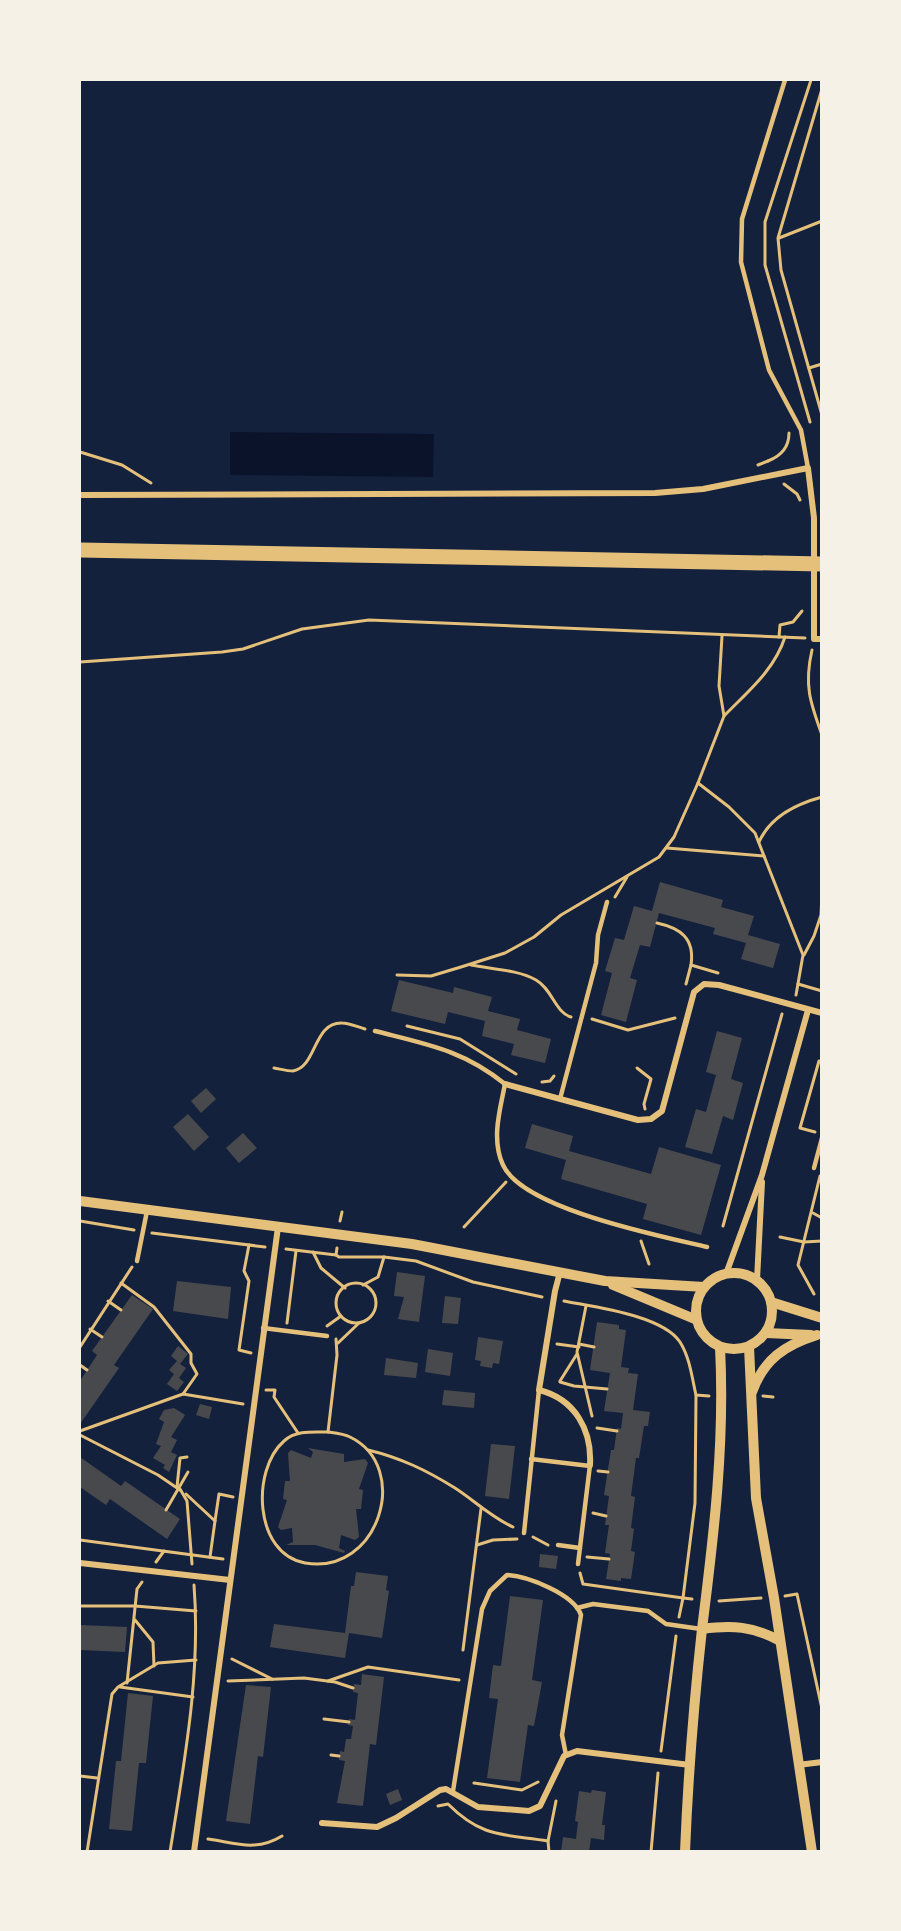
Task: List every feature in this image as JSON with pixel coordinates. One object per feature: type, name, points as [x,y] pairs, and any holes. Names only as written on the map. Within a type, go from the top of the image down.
[{"type":"main road","points":[[80,550],[822,564]]},
{"type":"street","points":[[80,495],[655,493],[703,489],[808,468],[814,518],[818,639]]},
{"type":"street","points":[[505,1084],[638,1120],[649,1120],[663,1111],[694,992],[704,984],[719,985],[822,1013]]},
{"type":"street","points":[[726,1274],[762,1175],[808,1010]]},
{"type":"street","points":[[757,1280],[762,1175]]},
{"type":"street","points":[[80,1201],[412,1244],[605,1281],[704,1287],[726,1274],[746,1275],[757,1280],[765,1288],[771,1302],[772,1313],[766,1333],[749,1347],[730,1350],[720,1347],[702,1333],[697,1320],[696,1307],[704,1287]]},
{"type":"street","points":[[194,1851],[278,1227]]},
{"type":"street","points":[[560,1272],[539,1390],[552,1393],[564,1401],[585,1427],[591,1448],[590,1466]]},
{"type":"street","points":[[605,1281],[697,1320]]},
{"type":"street","points":[[771,1302],[822,1318]]},
{"type":"street","points":[[766,1333],[819,1335]]},
{"type":"street","points":[[750,1396],[762,1371],[780,1350],[819,1335]]},
{"type":"street","points":[[683,1851],[686,1838],[702,1629],[718,1500],[722,1396],[720,1347]]},
{"type":"street","points":[[749,1347],[756,1498],[812,1851]]},
{"type":"street","points":[[80,1563],[230,1580]]},
{"type":"street","points":[[702,1629],[743,1626],[760,1630],[780,1641]]},
{"type":"street","points":[[322,1823],[376,1827],[396,1818],[440,1790],[453,1791],[478,1807],[529,1811],[540,1806],[556,1769],[566,1755],[577,1751],[691,1765]]},
{"type":"street","points":[[798,1765],[822,1762]]},
{"type":"lane","points":[[785,80],[742,219],[741,261],[769,370],[801,430],[808,468]]},
{"type":"lane","points":[[560,1098],[596,963],[598,935],[607,902]]},
{"type":"lane","points":[[375,1031],[451,1050],[488,1070],[505,1084],[496,1130],[502,1163],[511,1178],[531,1194],[638,1231],[707,1247]]},
{"type":"lane","points":[[814,1168],[822,1136]]},
{"type":"lane","points":[[136,1261],[147,1211]]},
{"type":"lane","points":[[263,1328],[327,1336]]},
{"type":"lane","points":[[523,1535],[539,1390]]},
{"type":"lane","points":[[531,1460],[590,1466],[578,1564]]},
{"type":"lane","points":[[558,1545],[580,1548]]},
{"type":"lane","points":[[453,1791],[482,1609],[490,1591],[503,1576],[512,1575],[560,1593],[577,1608],[580,1623],[562,1742],[566,1755]]},
{"type":"lane","points":[[577,1608],[593,1604],[648,1611],[666,1624],[702,1629]]},
{"type":"path","points":[[811,80],[765,222],[764,243],[765,265],[812,432]]},
{"type":"path","points":[[822,89],[778,238],[781,270],[822,415]]},
{"type":"path","points":[[778,238],[800,232],[822,221]]},
{"type":"path","points":[[809,368],[822,364]]},
{"type":"path","points":[[801,507],[797,494],[789,487],[773,484],[768,461],[783,452],[789,443],[790,434],[786,424],[807,412]]},
{"type":"path","points":[[80,452],[122,465],[143,475],[165,495]]},
{"type":"path","points":[[780,637],[780,625],[793,622],[803,609]]},
{"type":"path","points":[[80,662],[243,649],[302,629],[369,620],[818,639],[806,674],[807,689],[822,735]]},
{"type":"path","points":[[722,635],[719,686],[724,716]]},
{"type":"path","points":[[397,975],[431,976],[505,953],[534,937],[561,915],[658,857],[667,848],[698,783],[724,716],[744,699],[750,688],[764,675],[780,651],[784,637]]},
{"type":"path","points":[[698,783],[747,823],[759,842],[799,939],[803,957]]},
{"type":"path","points":[[759,842],[776,819],[800,804],[822,797]]},
{"type":"path","points":[[667,848],[765,856]]},
{"type":"path","points":[[607,902],[613,901],[628,875]]},
{"type":"path","points":[[723,1226],[789,1004],[798,984],[803,957],[821,915],[822,893]]},
{"type":"path","points":[[657,923],[676,927],[689,942],[693,954],[691,965]]},
{"type":"path","points":[[469,965],[536,980],[549,992],[564,1015],[571,1017],[574,1009]]},
{"type":"path","points":[[798,984],[822,991]]},
{"type":"path","points":[[274,1068],[294,1071],[301,1068],[318,1038],[335,1024],[342,1023],[375,1031]]},
{"type":"path","points":[[407,1026],[460,1039],[520,1077]]},
{"type":"path","points":[[822,1062],[819,1061],[800,1128],[822,1136]]},
{"type":"path","points":[[637,1068],[651,1079],[644,1104],[649,1120]]},
{"type":"path","points":[[536,1081],[550,1081],[556,1072]]},
{"type":"path","points":[[814,1294],[798,1265],[813,1213],[822,1166]]},
{"type":"path","points":[[464,1227],[511,1178]]},
{"type":"path","points":[[340,1222],[342,1212]]},
{"type":"path","points":[[813,1213],[822,1218]]},
{"type":"path","points":[[80,1221],[138,1231]]},
{"type":"path","points":[[638,1231],[649,1264]]},
{"type":"path","points":[[148,1233],[267,1247]]},
{"type":"path","points":[[780,1237],[804,1242],[822,1241]]},
{"type":"path","points":[[249,1245],[244,1271],[249,1281],[238,1350],[251,1352],[249,1360]]},
{"type":"path","points":[[282,1249],[336,1255],[337,1246]]},
{"type":"path","points":[[286,1330],[296,1251]]},
{"type":"path","points":[[313,1252],[321,1268],[345,1288]]},
{"type":"path","points":[[363,1285],[378,1276],[384,1257]]},
{"type":"path","points":[[80,1347],[136,1261]]},
{"type":"path","points":[[120,1283],[154,1307],[191,1354],[191,1363],[196,1374],[183,1394]]},
{"type":"path","points":[[338,1343],[359,1323],[371,1317],[376,1305],[373,1293],[363,1285],[357,1284],[345,1288],[337,1298],[338,1311],[346,1321],[359,1323]]},
{"type":"path","points":[[108,1301],[121,1310]]},
{"type":"path","points":[[90,1329],[102,1337]]},
{"type":"path","points":[[327,1336],[335,1338],[338,1343],[328,1432]]},
{"type":"path","points":[[546,1344],[594,1347]]},
{"type":"path","points":[[552,1393],[578,1352]]},
{"type":"path","points":[[80,1365],[87,1370]]},
{"type":"path","points":[[560,1382],[574,1386],[607,1389]]},
{"type":"path","points":[[80,1433],[183,1394],[243,1404]]},
{"type":"path","points":[[683,1598],[695,1503],[696,1395]]},
{"type":"path","points":[[595,1428],[617,1431]]},
{"type":"path","points":[[328,1432],[350,1436],[368,1450],[378,1468],[382,1483],[382,1502],[378,1518],[361,1547],[349,1557],[331,1563],[303,1563],[289,1558],[277,1547],[268,1532],[262,1497],[265,1477],[283,1441],[298,1433],[328,1432]]},
{"type":"path","points":[[80,1433],[178,1488],[215,1521]]},
{"type":"path","points":[[368,1450],[402,1458],[455,1488],[481,1509],[463,1652]]},
{"type":"path","points":[[187,1456],[180,1458],[178,1488],[187,1501],[192,1554]]},
{"type":"path","points":[[596,1471],[608,1472]]},
{"type":"path","points":[[166,1510],[188,1472]]},
{"type":"path","points":[[210,1557],[219,1494],[241,1498]]},
{"type":"path","points":[[591,1513],[606,1516]]},
{"type":"path","points":[[477,1545],[523,1535]]},
{"type":"path","points":[[80,1540],[232,1560]]},
{"type":"path","points":[[585,1556],[609,1559]]},
{"type":"path","points":[[127,1683],[137,1589],[149,1571]]},
{"type":"path","points":[[170,1851],[193,1697],[196,1660],[194,1576]]},
{"type":"path","points":[[80,1606],[135,1606],[196,1611]]},
{"type":"path","points":[[651,1851],[659,1760],[679,1614]]},
{"type":"path","points":[[134,1619],[153,1642],[154,1665]]},
{"type":"path","points":[[461,1632],[466,1632]]},
{"type":"path","points":[[230,1659],[273,1679]]},
{"type":"path","points":[[87,1851],[112,1694],[118,1687],[154,1665],[196,1660]]},
{"type":"path","points":[[328,1681],[362,1667],[459,1680],[460,1671]]},
{"type":"path","points":[[227,1681],[304,1678],[328,1681],[353,1688]]},
{"type":"path","points":[[118,1687],[193,1697]]},
{"type":"path","points":[[820,1699],[822,1709]]},
{"type":"path","points":[[324,1719],[349,1722]]},
{"type":"path","points":[[331,1755],[339,1756]]},
{"type":"path","points":[[474,1783],[522,1790],[538,1783],[548,1767],[556,1769]]},
{"type":"path","points":[[80,1776],[97,1778]]},
{"type":"path","points":[[206,1839],[258,1847],[269,1845],[282,1836]]},
{"type":"path","points":[[548,1841],[549,1851]]},
{"type":"water","points":[[230,432],[434,434],[433,477],[230,475]]},
{"type":"building","points":[[660,882],[723,900],[721,907],[754,916],[748,935],[780,944],[773,968],[741,959],[746,943],[713,934],[715,928],[659,913],[650,947],[640,945],[630,978],[637,980],[626,1022],[601,1015],[612,973],[605,971],[615,938],[624,940],[634,906],[652,911]]},
{"type":"building","points":[[399,980],[453,993],[454,987],[492,997],[488,1011],[520,1019],[517,1030],[551,1039],[545,1063],[511,1055],[514,1044],[482,1036],[485,1021],[448,1012],[445,1024],[391,1011]]},
{"type":"building","points":[[717,1031],[742,1038],[731,1079],[743,1083],[733,1120],[723,1116],[712,1154],[685,1147],[696,1109],[706,1112],[716,1075],[706,1072]]},
{"type":"building","points":[[206,1088],[216,1099],[201,1113],[191,1101]]},
{"type":"building","points":[[188,1114],[209,1137],[194,1151],[173,1127]]},
{"type":"building","points":[[532,1124],[573,1136],[569,1151],[651,1174],[659,1147],[721,1165],[701,1235],[643,1219],[647,1204],[561,1179],[566,1160],[525,1148]]},
{"type":"building","points":[[243,1133],[257,1148],[239,1163],[226,1148]]},
{"type":"building","points":[[397,1272],[425,1276],[419,1322],[398,1319],[404,1297],[394,1296]]},
{"type":"building","points":[[177,1281],[231,1287],[228,1319],[173,1311]]},
{"type":"building","points":[[132,1295],[153,1309],[114,1365],[119,1368],[80,1424],[80,1381],[97,1355],[92,1351]]},
{"type":"building","points":[[445,1296],[461,1298],[458,1324],[442,1323]]},
{"type":"building","points":[[597,1322],[619,1325],[619,1329],[626,1330],[621,1367],[629,1368],[628,1373],[638,1374],[633,1410],[650,1412],[648,1426],[644,1426],[639,1458],[636,1458],[631,1496],[635,1497],[631,1551],[635,1552],[631,1579],[621,1578],[621,1581],[606,1579],[610,1554],[605,1553],[609,1525],[605,1525],[609,1496],[604,1495],[611,1450],[614,1450],[617,1428],[621,1429],[623,1413],[604,1411],[610,1373],[590,1370]]},
{"type":"building","points":[[478,1337],[503,1341],[499,1364],[493,1363],[492,1368],[480,1366],[481,1361],[475,1360]]},
{"type":"building","points":[[178,1346],[188,1354],[180,1364],[186,1368],[179,1378],[184,1382],[177,1391],[167,1384],[174,1374],[169,1370],[177,1361],[171,1356]]},
{"type":"building","points":[[428,1349],[453,1353],[450,1376],[425,1372]]},
{"type":"building","points":[[386,1358],[418,1363],[416,1378],[384,1375]]},
{"type":"building","points":[[444,1390],[475,1393],[474,1408],[442,1405]]},
{"type":"building","points":[[200,1404],[212,1407],[209,1419],[196,1415]]},
{"type":"building","points":[[174,1408],[185,1415],[171,1437],[177,1440],[171,1452],[177,1455],[169,1472],[163,1468],[165,1465],[153,1458],[161,1446],[156,1444],[164,1422],[159,1419],[164,1410]]},
{"type":"building","points":[[491,1444],[515,1446],[509,1499],[485,1496]]},
{"type":"building","points":[[308,1448],[344,1454],[344,1462],[365,1459],[368,1463],[359,1489],[363,1490],[361,1509],[356,1509],[359,1537],[355,1540],[341,1535],[339,1548],[345,1551],[344,1553],[315,1545],[286,1545],[293,1542],[292,1528],[281,1530],[278,1527],[287,1500],[283,1499],[285,1481],[290,1481],[288,1453],[291,1450],[311,1458],[313,1452]]},
{"type":"building","points":[[80,1457],[121,1486],[125,1481],[180,1519],[167,1539],[110,1499],[106,1505],[80,1487]]},
{"type":"building","points":[[540,1554],[558,1556],[556,1569],[539,1567]]},
{"type":"building","points":[[356,1572],[388,1576],[386,1590],[389,1591],[382,1638],[349,1633],[345,1658],[270,1647],[274,1624],[345,1633],[351,1586],[354,1586]]},
{"type":"building","points":[[510,1596],[543,1600],[532,1680],[542,1682],[534,1726],[528,1725],[520,1782],[487,1778],[498,1699],[489,1698],[493,1665],[501,1666]]},
{"type":"building","points":[[80,1625],[127,1627],[125,1652],[80,1650]]},
{"type":"building","points":[[362,1674],[384,1677],[376,1745],[370,1744],[363,1806],[337,1803],[345,1761],[339,1760],[340,1751],[344,1752],[346,1739],[351,1739],[353,1726],[348,1725],[349,1719],[355,1720],[358,1693],[353,1692],[354,1684],[361,1685]]},
{"type":"building","points":[[246,1685],[271,1687],[263,1757],[258,1756],[250,1824],[226,1821]]},
{"type":"building","points":[[128,1693],[153,1696],[146,1763],[139,1763],[132,1831],[109,1829],[116,1761],[121,1761]]},
{"type":"building","points":[[398,1789],[402,1800],[390,1805],[386,1794]]},
{"type":"building","points":[[592,1790],[606,1792],[602,1825],[605,1825],[604,1840],[591,1838],[589,1852],[561,1852],[563,1837],[576,1839],[578,1822],[575,1821],[579,1791],[591,1793]]}]
